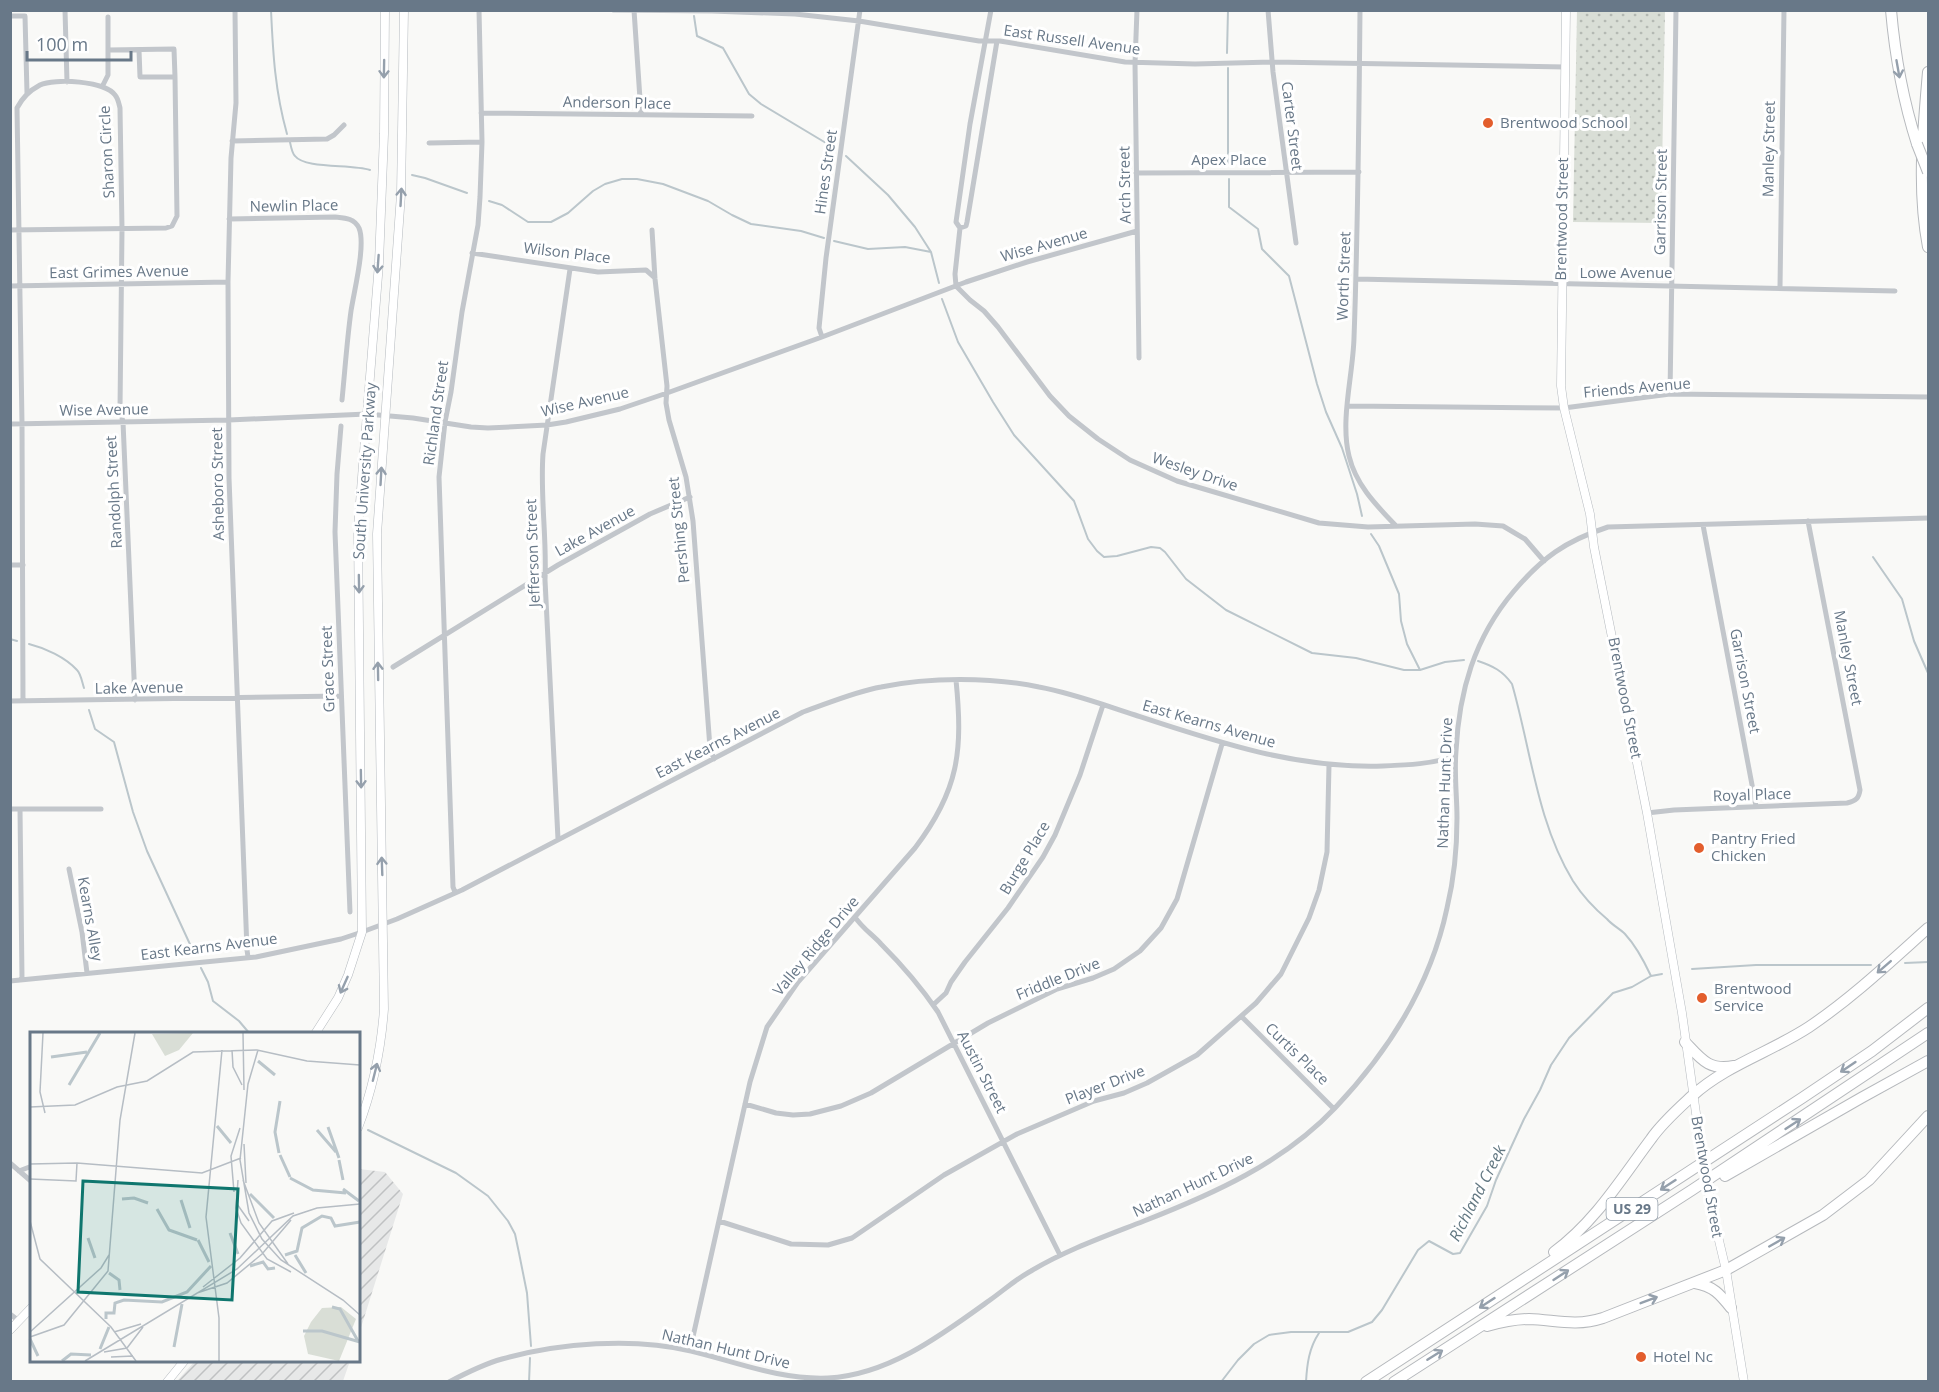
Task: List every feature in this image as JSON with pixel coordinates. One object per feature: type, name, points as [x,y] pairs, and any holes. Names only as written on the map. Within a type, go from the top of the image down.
[{"type":"highway","points":[[1891,10],[1900,82],[1906,109],[1929,172]]},
{"type":"highway","points":[[1929,72],[1922,141],[1923,198],[1929,248]]},
{"type":"highway","points":[[1520,1282],[1586,1224],[1652,1137],[1692,1096],[1706,1085],[1790,1038],[1835,1008],[1929,928]]},
{"type":"highway","points":[[1896,1033],[1912,1014],[1929,1000]]},
{"type":"highway","name":"US 29","points":[[1366,1382],[1803,1098],[1929,1008]]},
{"type":"highway","name":"US 29","points":[[1394,1382],[1692,1190],[1929,1033]]},
{"type":"highway","points":[[1685,1042],[1710,1066],[1725,1068],[1737,1066]]},
{"type":"highway","points":[[1692,1190],[1713,1183],[1929,1061]]},
{"type":"highway","points":[[1476,1329],[1519,1319],[1585,1323],[1726,1270],[1823,1215],[1846,1199],[1869,1180],[1929,1116]]},
{"type":"highway","points":[[1695,1283],[1716,1290],[1731,1308]]},
{"type":"main road","name":"South University Parkway","points":[[316,1032],[348,975],[362,932],[358,528],[380,231],[385,10]]},
{"type":"main road","name":"South University Parkway","points":[[360,1123],[367,1105],[381,1048],[384,1009],[377,534],[403,157],[404,10]]},
{"type":"main road","name":"Brentwood Street","points":[[1566,10],[1560,370],[1564,408],[1590,514],[1647,813],[1692,1096],[1712,1211],[1726,1270],[1744,1382]]},
{"type":"main road","points":[[10,1330],[30,1309]]},
{"type":"main road","points":[[166,1382],[183,1362]]},
{"type":"street","points":[[65,10],[67,82]]},
{"type":"street","name":"Asheboro Street","points":[[236,10],[236,103],[232,141],[228,282],[229,478],[248,957]]},
{"type":"street","name":"Richland Street","points":[[455,892],[453,887],[439,477],[445,422],[478,225],[482,142],[479,10]]},
{"type":"street","name":"East Russell Avenue","points":[[613,10],[776,13],[859,21],[1135,63],[1273,62],[1565,67]]},
{"type":"street","name":"Hines Street","points":[[822,337],[819,328],[826,258],[860,10]]},
{"type":"street","points":[[956,286],[960,228],[956,222],[961,181],[991,10]]},
{"type":"street","name":"Arch Street","points":[[1137,10],[1135,63],[1139,358]]},
{"type":"street","name":"Carter Street","points":[[1268,10],[1296,243]]},
{"type":"street","name":"Worth Street","points":[[1360,10],[1359,172],[1354,357],[1348,406],[1347,441],[1353,468],[1361,486],[1396,526]]},
{"type":"street","name":"Garrison Street","points":[[1670,394],[1676,10]]},
{"type":"street","name":"Manley Street","points":[[1780,287],[1784,10]]},
{"type":"street","points":[[634,11],[641,114]]},
{"type":"street","points":[[10,16],[25,16],[27,93],[18,108],[23,701]]},
{"type":"street","points":[[103,86],[108,75],[108,17]]},
{"type":"street","points":[[960,228],[966,226],[967,222],[997,41]]},
{"type":"street","points":[[10,230],[166,228],[175,222],[177,216],[174,49],[108,50]]},
{"type":"street","points":[[139,50],[140,77],[175,77]]},
{"type":"street","name":"Sharon Circle","points":[[27,93],[42,84],[67,82],[103,86],[115,94],[120,108],[121,284]]},
{"type":"street","name":"Anderson Place","points":[[482,113],[752,116]]},
{"type":"street","points":[[232,141],[327,139],[344,125]]},
{"type":"street","points":[[429,143],[482,142]]},
{"type":"street","points":[[10,152],[18,152]]},
{"type":"street","name":"Apex Place","points":[[1136,173],[1359,172]]},
{"type":"street","points":[[10,192],[19,192]]},
{"type":"street","name":"Newlin Place","points":[[229,219],[335,217],[349,218],[357,224],[360,231],[361,250],[351,311],[342,400]]},
{"type":"street","name":"Pershing Street","points":[[652,230],[669,420],[690,497],[710,748],[714,759]]},
{"type":"street","name":"Wise Avenue","points":[[10,424],[229,420],[367,414],[471,427],[547,425],[620,409],[822,337],[956,286],[1027,262],[1137,231]]},
{"type":"street","name":"Wilson Place","points":[[472,253],[598,272],[646,270],[655,279]]},
{"type":"street","name":"Jefferson Street","points":[[558,839],[542,471],[570,268]]},
{"type":"street","name":"Lowe Avenue","points":[[1356,279],[1895,291]]},
{"type":"street","name":"East Grimes Avenue","points":[[10,286],[228,282]]},
{"type":"street","name":"Randolph Street","points":[[121,284],[120,409],[123,422],[135,700]]},
{"type":"street","name":"Wesley Drive","points":[[956,286],[998,327],[1050,396],[1069,416],[1130,460],[1177,481],[1301,519],[1337,526],[1475,524],[1503,526],[1525,539],[1544,561]]},
{"type":"street","name":"Friends Avenue","points":[[1348,406],[1564,408],[1670,394],[1929,397]]},
{"type":"street","name":"Grace Street","points":[[341,426],[334,532],[350,912]]},
{"type":"street","name":"Lake Avenue","points":[[393,667],[558,565],[650,514],[690,497]]},
{"type":"street","name":"Nathan Hunt Drive","points":[[449,1382],[497,1360],[542,1350],[570,1346],[635,1343],[690,1350],[766,1372],[797,1377],[825,1378],[881,1366],[930,1342],[1029,1271],[1060,1255],[1174,1209],[1234,1181],[1284,1152],[1334,1109],[1372,1065],[1401,1023],[1434,954],[1447,911],[1456,850],[1455,756],[1460,707],[1469,667],[1476,650],[1503,604],[1530,572],[1562,546],[1608,527],[1929,518]]},
{"type":"street","name":"Manley Street","points":[[1808,521],[1860,790],[1857,799]]},
{"type":"street","name":"Garrison Street","points":[[1703,525],[1756,807]]},
{"type":"street","points":[[10,565],[23,565]]},
{"type":"street","name":"East Kearns Avenue","points":[[10,981],[248,957],[341,939],[362,932],[455,892],[803,712],[846,696],[898,684],[929,680],[956,680],[1010,682],[1040,687],[1222,744],[1267,755],[1329,765],[1358,767],[1406,765],[1455,756]]},
{"type":"street","name":"Valley Ridge Drive","points":[[690,1350],[754,1063],[767,1027],[798,982],[932,826],[948,793],[957,762],[960,717],[956,680]]},
{"type":"street","name":"Lake Avenue","points":[[10,701],[341,696]]},
{"type":"street","name":"Burge Place","points":[[933,1005],[946,993],[965,962],[1008,908],[1043,857],[1055,835],[1080,775],[1103,705]]},
{"type":"street","name":"Friddle Drive","points":[[745,1104],[776,1113],[793,1115],[825,1111],[842,1106],[871,1093],[988,1023],[1057,989],[1114,969],[1132,957],[1151,940],[1170,915],[1177,899],[1222,744]]},
{"type":"street","name":"Player Drive","points":[[719,1221],[791,1244],[818,1245],[843,1241],[867,1229],[944,1175],[1017,1134],[1094,1101],[1124,1093],[1197,1055],[1242,1017],[1281,974],[1309,918],[1319,890],[1327,852],[1329,765]]},
{"type":"street","name":"Royal Place","points":[[1647,813],[1848,803],[1857,799]]},
{"type":"street","points":[[10,809],[102,809]]},
{"type":"street","points":[[20,809],[22,979]]},
{"type":"street","name":"Kearns Alley","points":[[69,869],[82,932],[87,973]]},
{"type":"street","name":"Austin Street","points":[[855,917],[860,925],[879,941],[914,978],[933,1005],[1060,1255]]},
{"type":"street","name":"Curtis Place","points":[[1242,1017],[1334,1109]]},
{"type":"street","points":[[10,1163],[30,1180]]},
{"type":"street","points":[[19,1171],[30,1167]]},
{"type":"street","points":[[10,1314],[19,1321]]},
{"type":"shaded area","points":[[1577,11],[1665,11],[1661,223],[1573,222]]},
{"type":"shaded area","points":[[360,1169],[385,1172],[403,1194],[360,1331]]},
{"type":"shaded area","points":[[194,1362],[350,1362],[343,1381],[177,1381]]},
{"type":"waterway","points":[[271,10],[277,87],[287,134]]},
{"type":"waterway","points":[[1227,53],[1228,10]]},
{"type":"waterway","points":[[694,16],[697,36],[723,48],[749,94],[761,104],[836,149]]},
{"type":"waterway","points":[[1228,68],[1228,164]]},
{"type":"waterway","points":[[290,142],[295,156],[308,163],[370,170]]},
{"type":"waterway","points":[[846,156],[888,195],[915,227],[931,252],[939,283]]},
{"type":"waterway","points":[[412,175],[467,193]]},
{"type":"waterway","points":[[489,201],[502,205],[528,222],[551,222],[568,213],[593,191],[605,184],[622,179],[637,179],[663,184],[708,201],[751,224],[801,231],[824,238]]},
{"type":"waterway","points":[[1229,179],[1229,207],[1258,229],[1262,249],[1289,276],[1317,384],[1326,412],[1342,448],[1362,516]]},
{"type":"waterway","points":[[834,241],[868,249],[905,247],[931,252]]},
{"type":"waterway","points":[[942,299],[958,342],[993,402],[1014,435],[1074,501],[1088,539],[1104,557],[1151,547],[1160,548],[1186,579],[1226,610],[1312,653],[1356,658],[1404,670],[1420,670],[1445,662],[1464,660]]},
{"type":"waterway","points":[[1371,534],[1379,546],[1399,594],[1401,621],[1407,644],[1420,670]]},
{"type":"waterway","points":[[1873,557],[1902,599],[1914,641],[1928,673]]},
{"type":"waterway","points":[[10,639],[17,641]]},
{"type":"waterway","points":[[29,644],[67,661],[80,674],[84,688]]},
{"type":"waterway","points":[[1478,661],[1497,670],[1512,684],[1543,810],[1551,835],[1573,881],[1593,906],[1629,939],[1651,976]]},
{"type":"waterway","points":[[89,710],[95,729],[114,742],[133,812],[147,851],[194,953]]},
{"type":"waterway","name":"Richland Creek","points":[[1905,963],[1928,962]]},
{"type":"waterway","name":"Richland Creek","points":[[1692,969],[1756,965],[1871,965]]},
{"type":"waterway","points":[[201,968],[213,1001],[239,1021],[248,1032]]},
{"type":"waterway","name":"Richland Creek","points":[[1221,1382],[1254,1344],[1269,1335],[1291,1332],[1348,1332],[1372,1322],[1382,1310],[1418,1250],[1429,1241],[1453,1254],[1460,1253],[1487,1206],[1496,1180],[1551,1065],[1569,1038],[1613,993],[1632,987],[1651,976],[1662,974]]},
{"type":"waterway","points":[[368,1130],[456,1173],[488,1196],[508,1221],[515,1234],[527,1293],[531,1346]]},
{"type":"waterway","points":[[1306,1382],[1309,1356],[1319,1333]]},
{"type":"waterway","points":[[529,1382],[530,1358]]},
{"type":"place","name":"Brentwood School","points":[[1488,123]]},
{"type":"place","name":"Pantry Fried Chicken","points":[[1699,848]]},
{"type":"place","name":"Brentwood Service","points":[[1702,998]]},
{"type":"place","name":"Hotel Nc","points":[[1641,1357]]}]
